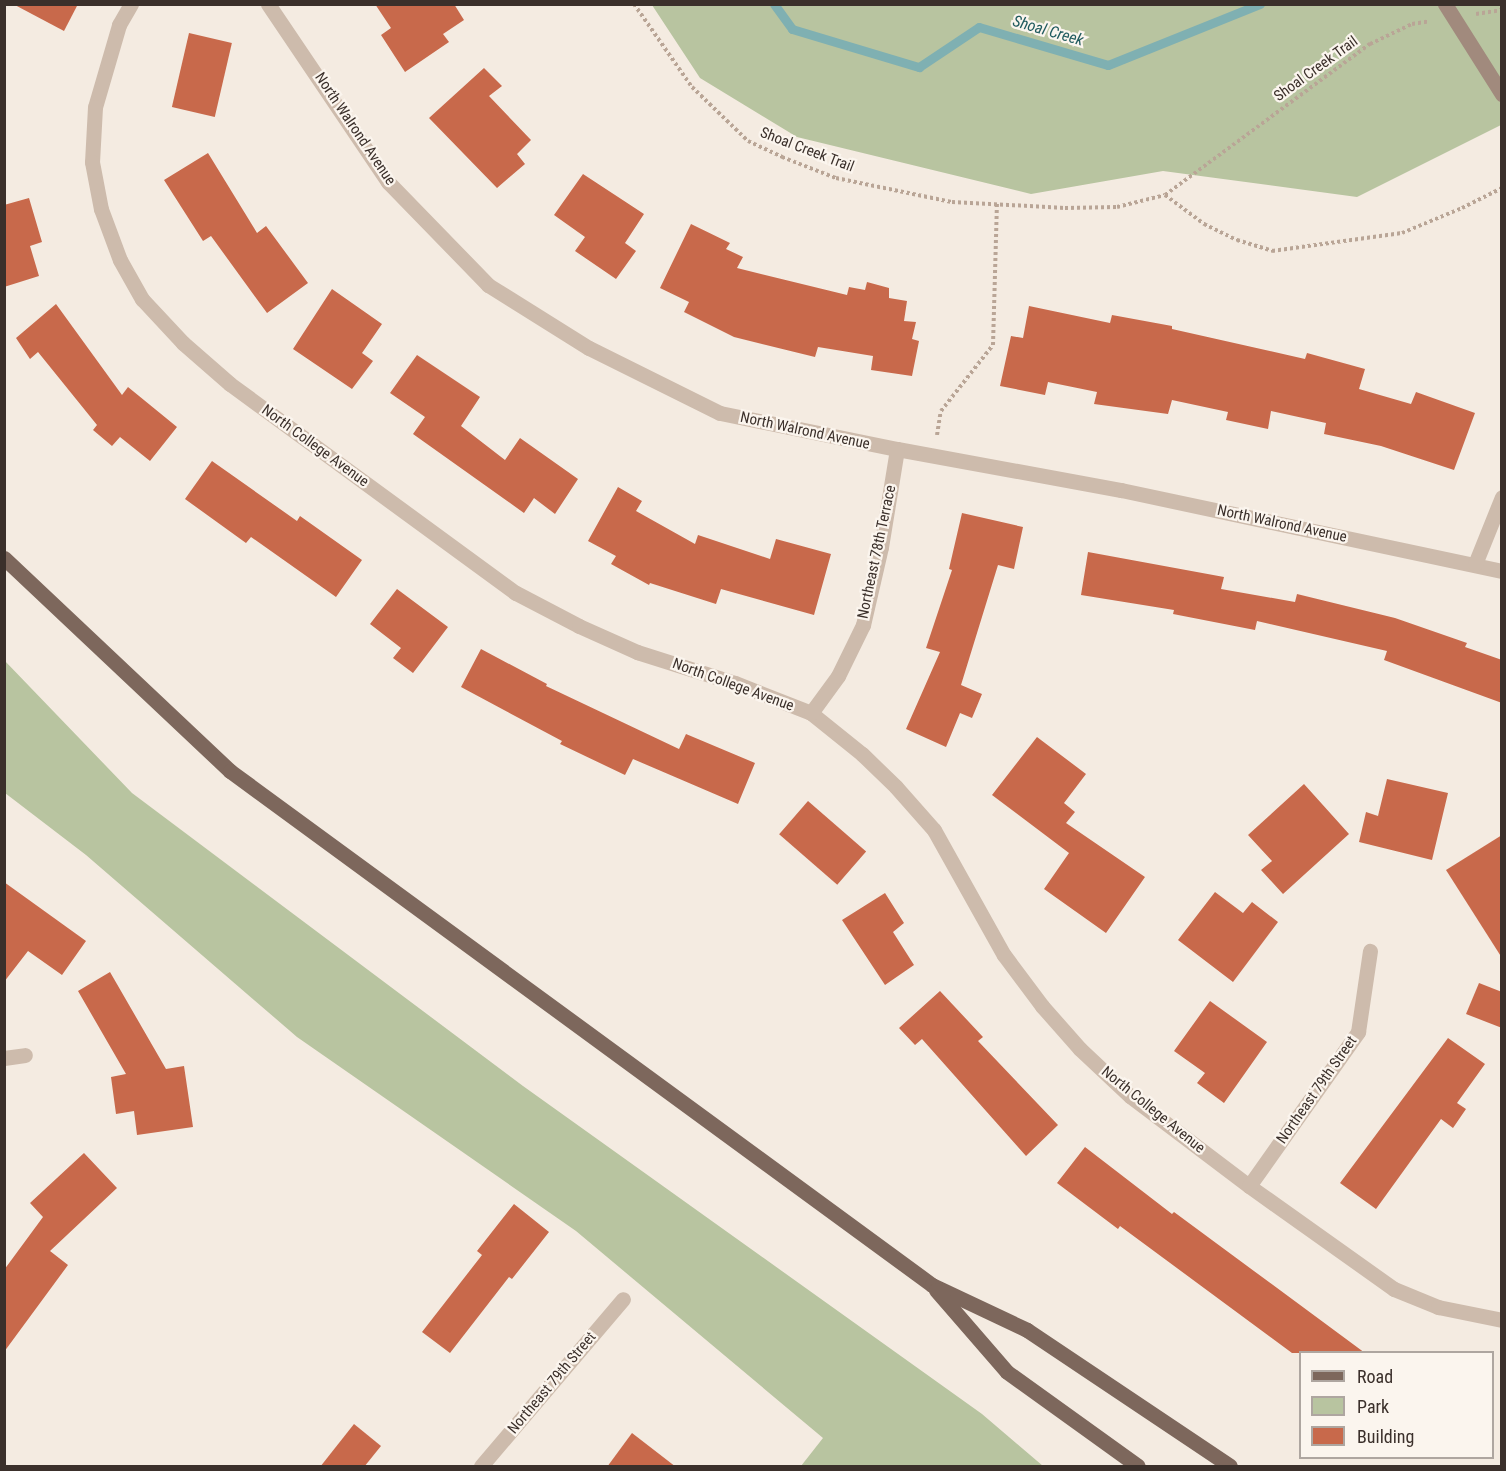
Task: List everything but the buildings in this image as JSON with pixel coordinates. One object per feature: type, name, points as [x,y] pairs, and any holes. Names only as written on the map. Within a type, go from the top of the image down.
[{"type":"main road","points":[[4,558],[230,771],[932,1286],[1027,1330],[1230,1467]]},
{"type":"main road","points":[[932,1286],[1007,1372],[1138,1467]]},
{"type":"street","name":"North College Avenue","points":[[131,4],[119,24],[95,107],[92,162],[101,209],[120,260],[142,299],[183,343],[230,384],[516,593],[579,626],[637,652],[735,683],[811,713],[871,762],[934,830],[1004,955],[1042,1006],[1080,1049],[1130,1096],[1249,1186],[1394,1289],[1438,1307],[1502,1320]]},
{"type":"street","name":"North Walrond Avenue","points":[[268,4],[388,182],[489,285],[589,348],[720,413],[933,456],[1121,490],[1502,571]]},
{"type":"street","points":[[1445,4],[1502,94]]},
{"type":"street","name":"Northeast 78th Terrace","points":[[811,713],[838,676],[863,625],[881,548],[897,449]]},
{"type":"street","points":[[1474,564],[1502,497]]},
{"type":"street","name":"Northeast 79th Street","points":[[1249,1186],[1358,1032],[1370,951]]},
{"type":"street","points":[[4,1058],[25,1055]]},
{"type":"street","name":"Northeast 79th Street","points":[[481,1467],[623,1299]]},
{"type":"path","name":"Shoal Creek Trail","points":[[634,4],[692,87],[748,141],[782,158],[836,178],[952,202],[1117,207],[1165,195],[1370,44],[1412,24],[1434,21]]},
{"type":"path","points":[[1466,16],[1502,10]]},
{"type":"path","points":[[1165,195],[1204,224],[1237,240],[1272,251],[1402,233],[1462,208],[1502,188]]},
{"type":"path","points":[[933,456],[941,411],[993,345],[998,204]]},
{"type":"green space","points":[[652,5],[1501,5],[1501,125],[1357,197],[1163,171],[1031,194],[797,137],[700,78]]},
{"type":"green space","points":[[4,660],[132,793],[523,1086],[982,1414],[1043,1466],[801,1466],[823,1438],[576,1231],[297,1037],[86,855],[5,793]]},
{"type":"waterway","name":"Shoal Creek","points":[[774,4],[792,29],[919,67],[979,27],[1108,65],[1260,4]]}]
